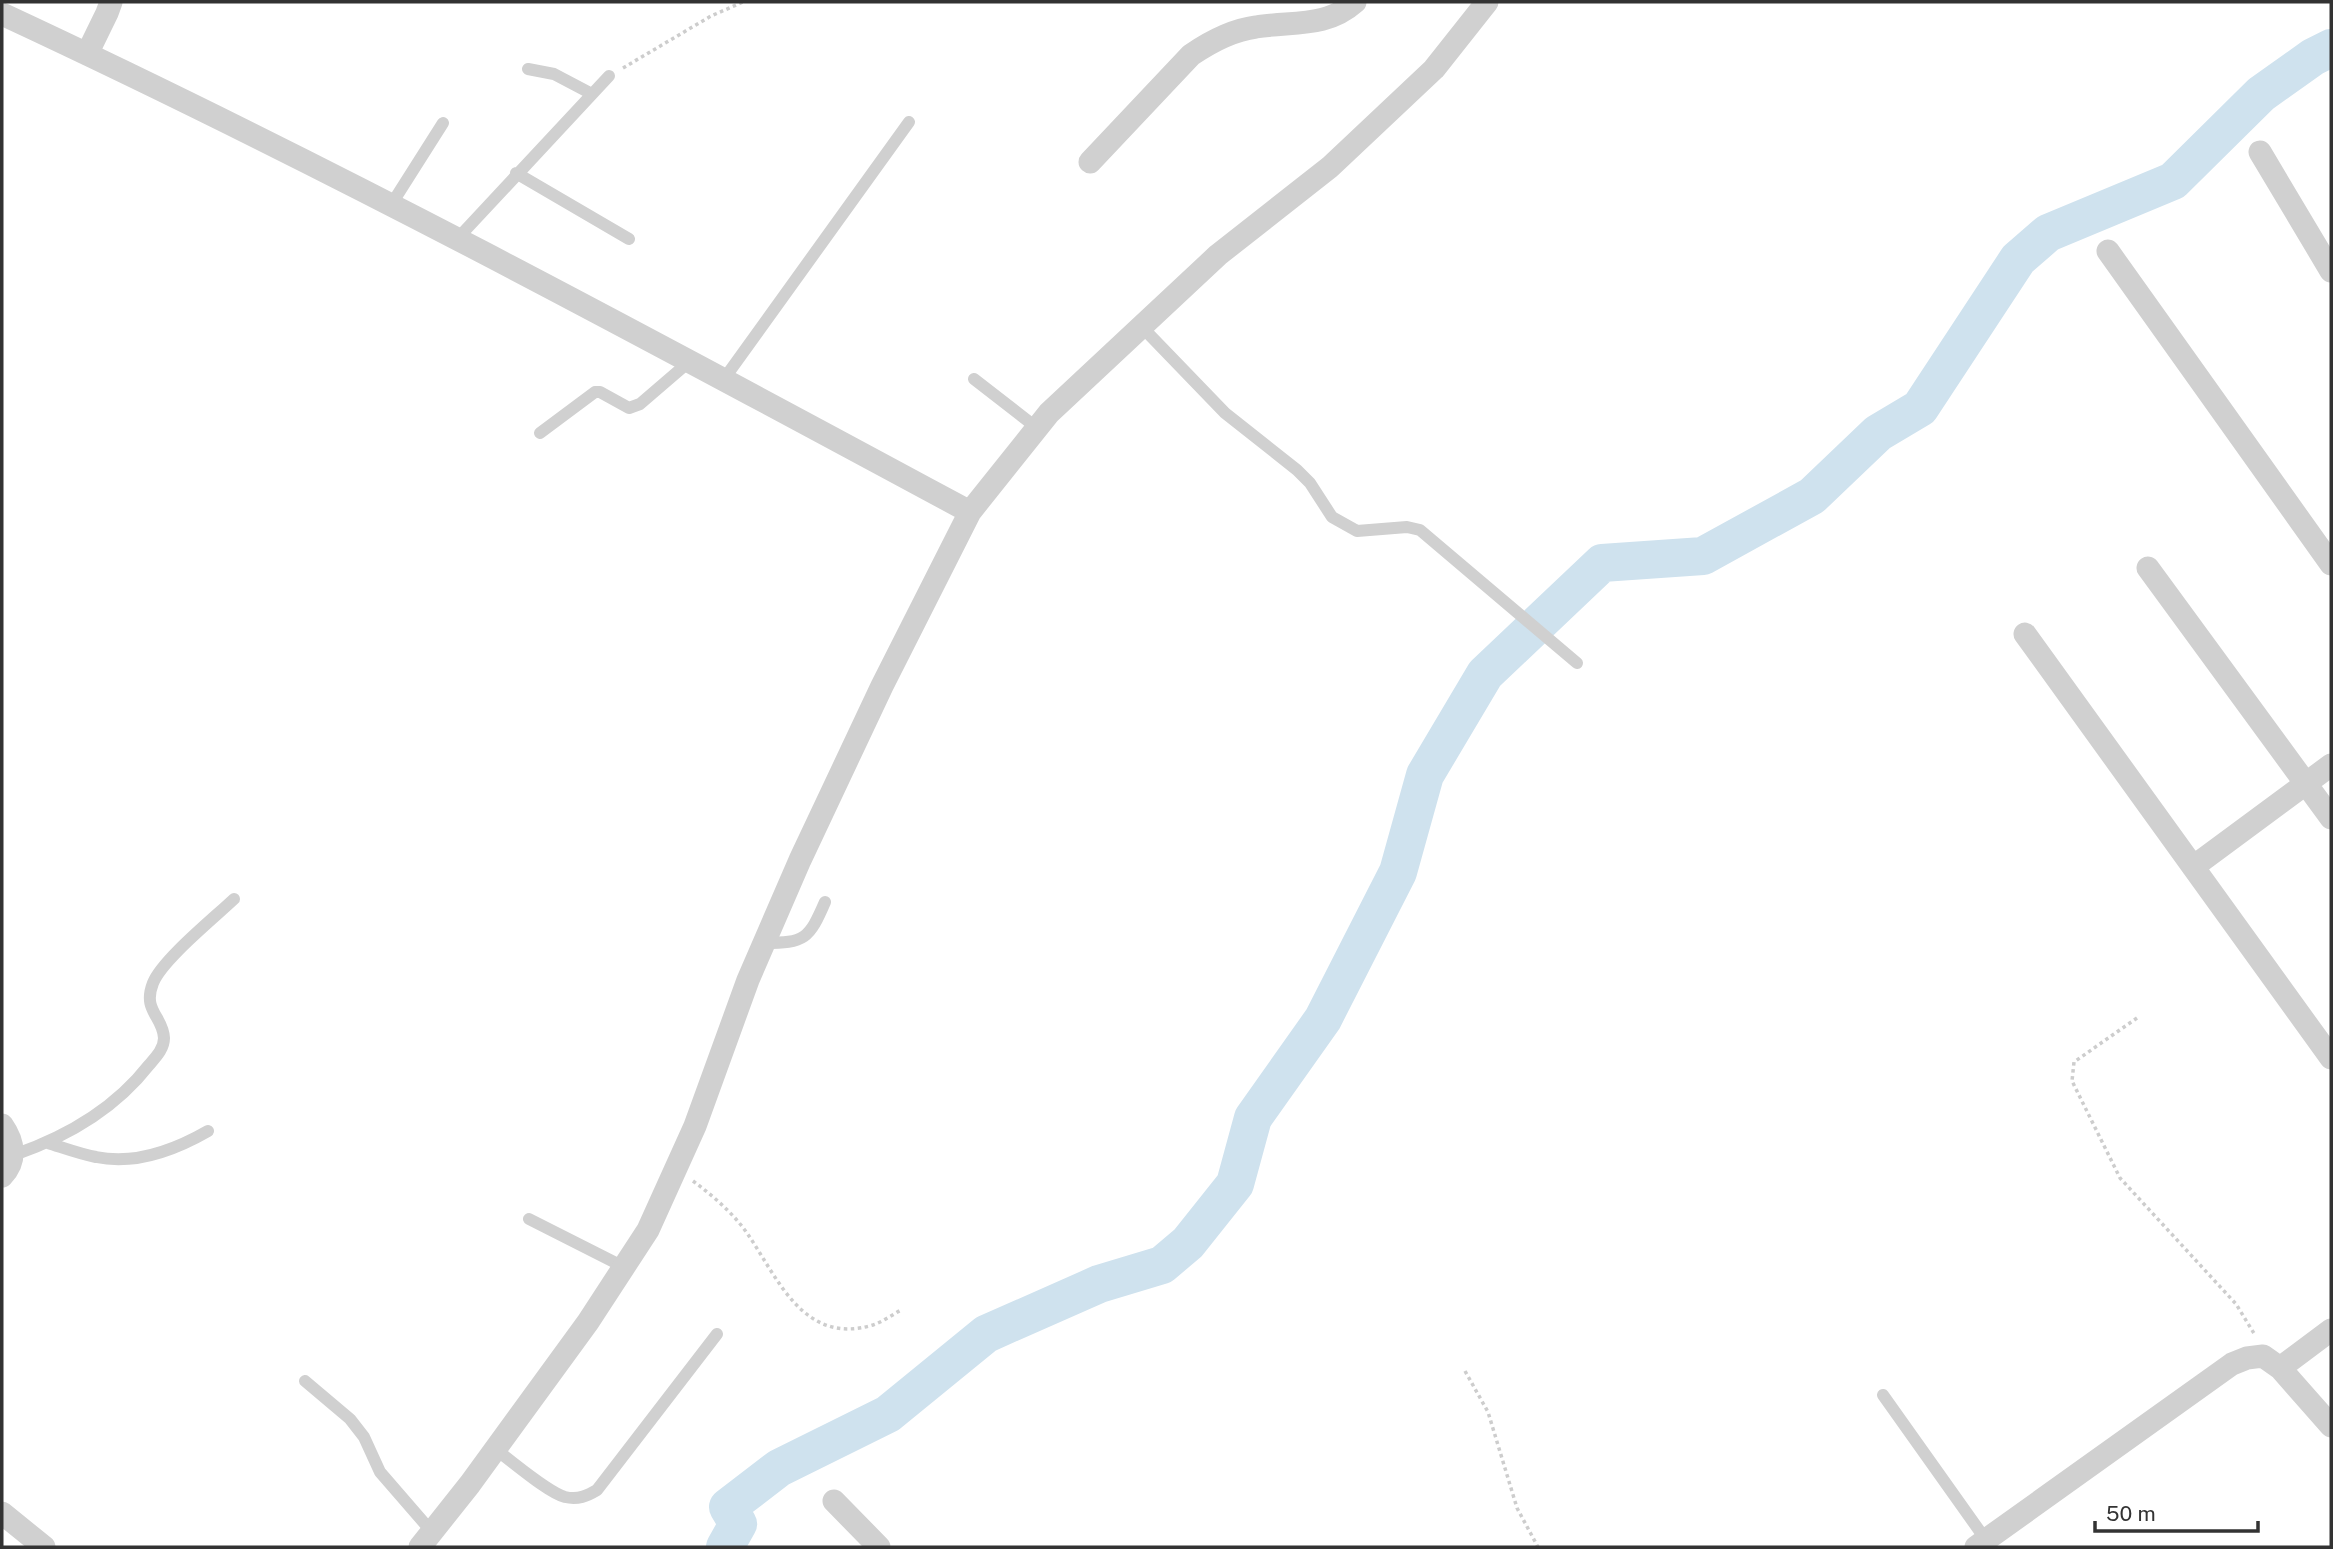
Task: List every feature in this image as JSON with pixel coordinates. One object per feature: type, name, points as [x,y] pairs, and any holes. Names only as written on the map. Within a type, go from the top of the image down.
[{"type":"street","points":[[87,54],[110,2]]},
{"type":"street","points":[[1090,162],[1191,55],[1208,44],[1253,27],[1326,20],[1345,11],[1355,2]]},
{"type":"street","points":[[426,1539],[589,1322],[648,1230],[677,1170],[748,980],[800,860],[882,686],[970,512],[1049,413],[1218,255],[1330,167],[1434,69],[1475,6]]},
{"type":"street","points":[[2,14],[458,238],[970,512]]},
{"type":"street","points":[[2260,152],[2331,271]]},
{"type":"street","points":[[2108,251],[2331,564]]},
{"type":"street","points":[[2148,568],[2331,817]]},
{"type":"street","points":[[2025,635],[2331,1058]]},
{"type":"street","points":[[2193,867],[2331,765]]},
{"type":"street","points":[[2,1125],[9,1135],[14,1155],[2,1176]]},
{"type":"street","points":[[1981,1544],[2232,1364],[2247,1358],[2272,1362],[2331,1330]]},
{"type":"street","points":[[2272,1362],[2331,1426]]},
{"type":"street","points":[[834,1501],[879,1547]]},
{"type":"street","points":[[2,1513],[44,1547]]},
{"type":"lane","points":[[528,69],[554,74],[592,94]]},
{"type":"lane","points":[[458,238],[609,76]]},
{"type":"lane","points":[[724,379],[909,122]]},
{"type":"lane","points":[[391,205],[443,123]]},
{"type":"lane","points":[[516,173],[629,239]]},
{"type":"lane","points":[[1142,327],[1225,413],[1310,483],[1332,517],[1357,531],[1387,527],[1420,530],[1577,663]]},
{"type":"lane","points":[[540,433],[595,392],[600,392],[629,408],[640,404],[690,360]]},
{"type":"lane","points":[[974,379],[1037,428]]},
{"type":"lane","points":[[14,1155],[48,1143],[109,1106],[133,1086],[162,1049],[164,1036],[151,1012],[149,1001],[152,985],[160,969],[234,899]]},
{"type":"lane","points":[[764,943],[790,943],[806,936],[815,925],[825,902]]},
{"type":"lane","points":[[48,1143],[97,1157],[121,1160],[170,1149],[208,1131]]},
{"type":"lane","points":[[530,1219],[624,1267]]},
{"type":"lane","points":[[495,1449],[565,1497],[585,1498],[597,1490],[717,1334]]},
{"type":"lane","points":[[305,1381],[350,1419],[364,1437],[380,1472],[426,1539]]},
{"type":"lane","points":[[1884,1395],[1981,1544]]},
{"type":"path","points":[[609,76],[711,16],[743,2]]},
{"type":"path","points":[[2137,1018],[2074,1062],[2072,1082],[2120,1178],[2236,1304],[2272,1362]]},
{"type":"path","points":[[677,1170],[733,1215],[773,1278],[802,1311],[820,1324],[846,1329],[874,1325],[901,1310]]},
{"type":"path","points":[[1465,1371],[1488,1412],[1517,1508],[1538,1547]]},
{"type":"waterway","points":[[725,1547],[738,1524],[728,1507],[779,1468],[888,1414],[986,1334],[1099,1284],[1162,1265],[1188,1243],[1235,1184],[1253,1118],[1323,1019],[1398,872],[1425,775],[1485,674],[1602,563],[1703,556],[1812,496],[1878,433],[1920,408],[2018,259],[2048,233],[2173,181],[2261,94],[2313,57],[2331,48]]}]
